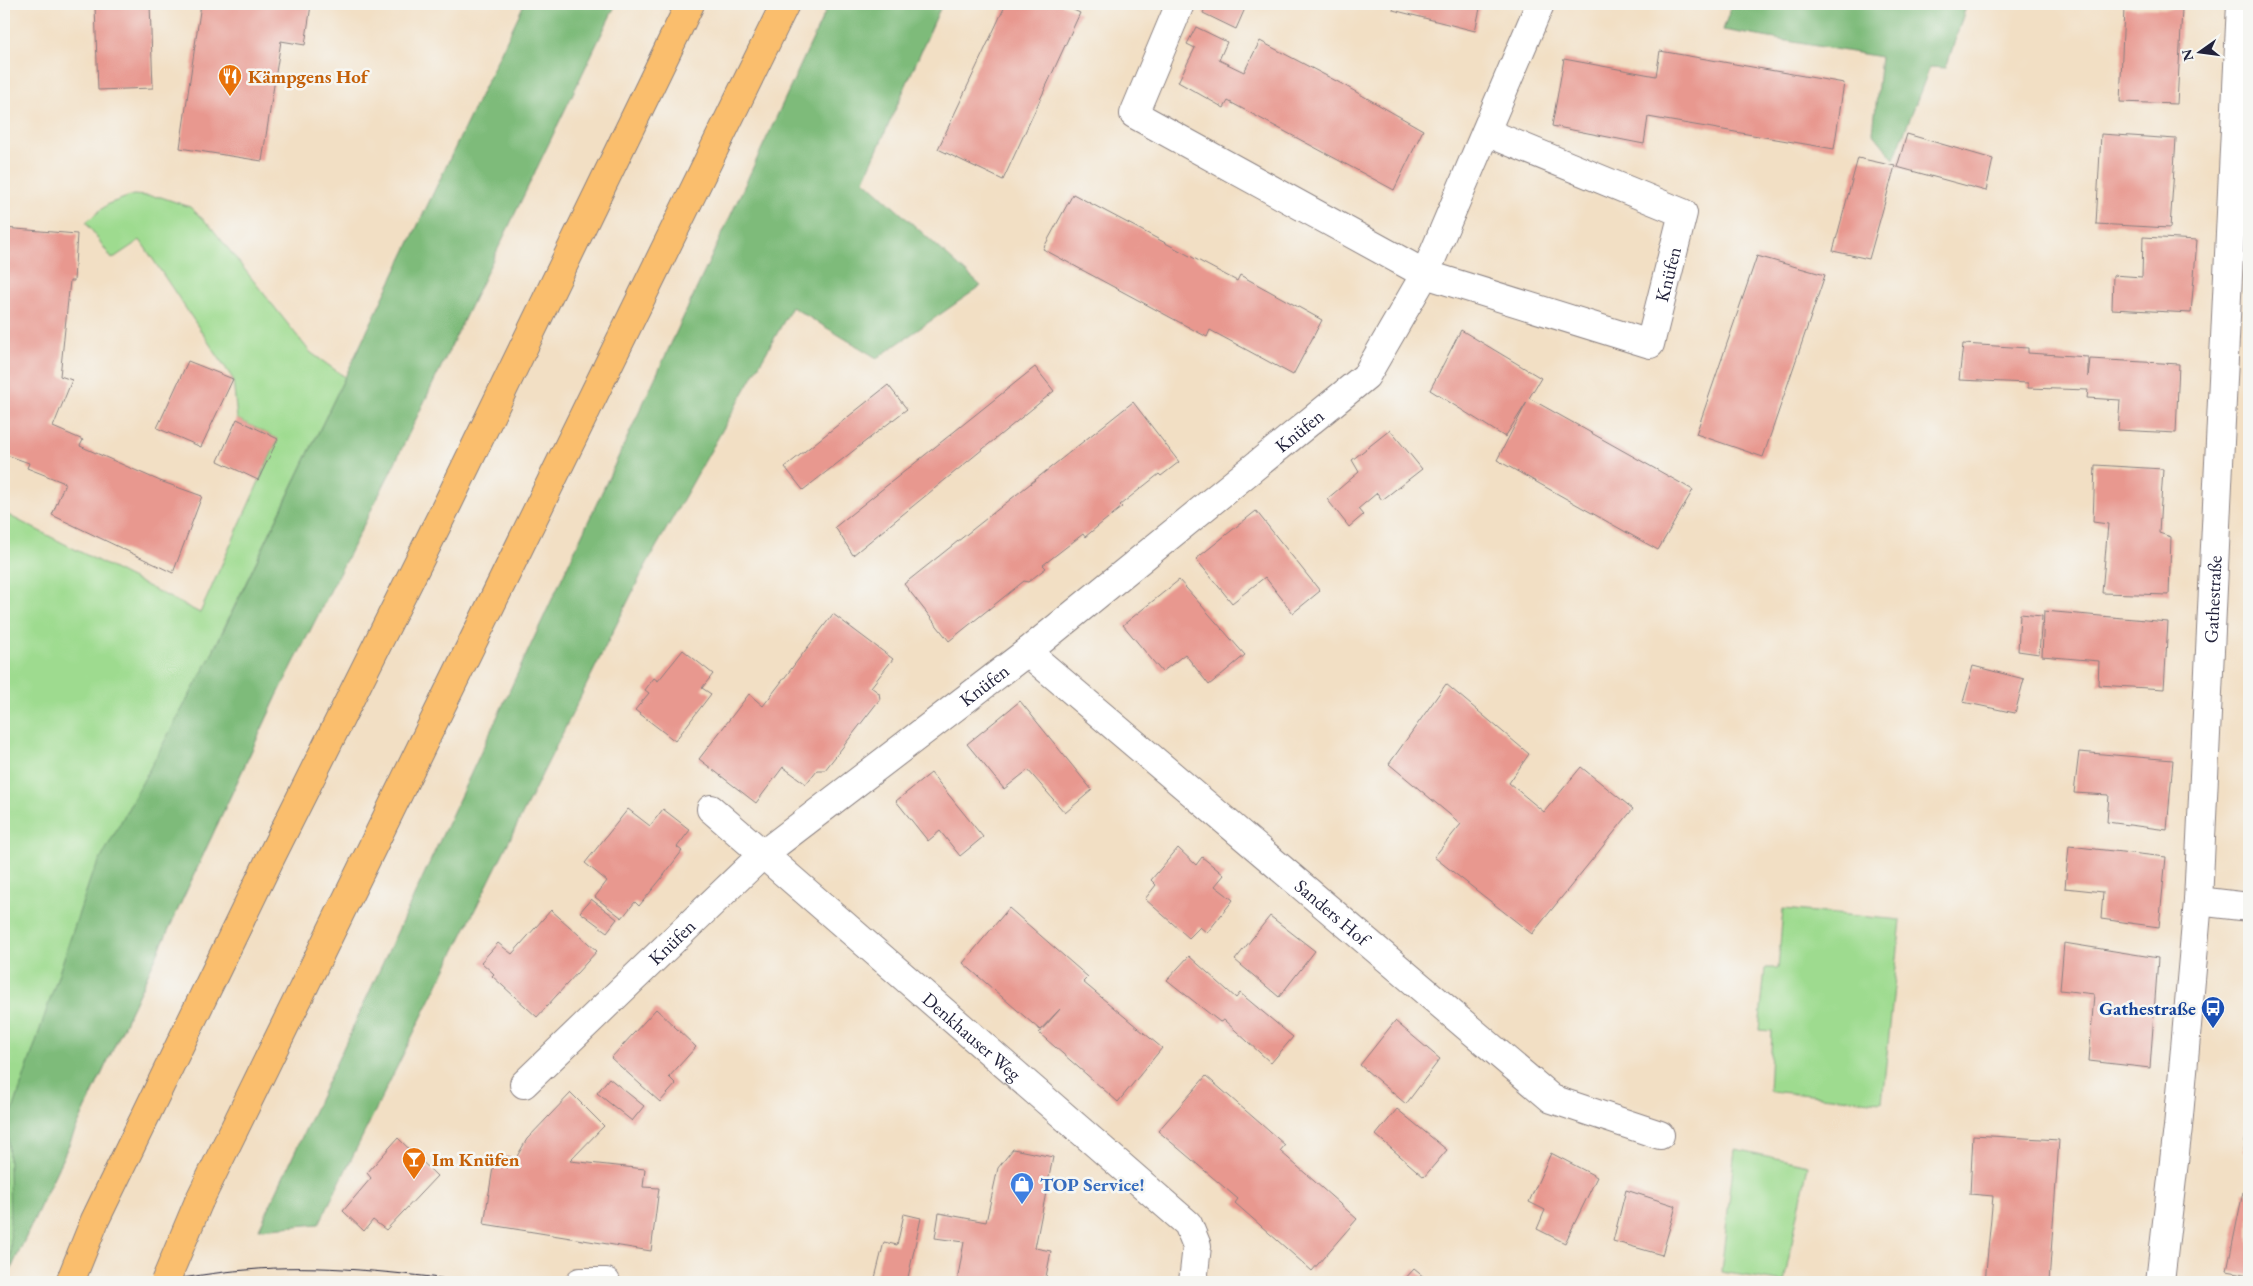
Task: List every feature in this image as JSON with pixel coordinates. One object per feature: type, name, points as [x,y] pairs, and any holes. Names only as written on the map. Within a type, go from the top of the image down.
[{"type":"highway","points":[[70,1282],[96,1220],[690,4]]},
{"type":"highway","points":[[164,1282],[200,1201],[785,4]]},
{"type":"street","name":"Knüfen","points":[[1180,4],[1134,114],[1425,274],[1650,344],[1684,213],[1486,132]]},
{"type":"street","name":"Knüfen","points":[[524,1084],[762,855],[1026,652],[1366,376],[1425,274],[1540,4]]},
{"type":"street","name":"Gathestraße","points":[[2160,1282],[2178,1127],[2198,901],[2241,4]]},
{"type":"street","name":"Sanders Hof","points":[[1026,652],[1552,1099],[1660,1135]]},
{"type":"street","name":"Denkhauser Weg","points":[[711,809],[1188,1224],[1197,1246],[1193,1282]]},
{"type":"street","points":[[2198,901],[2249,907]]},
{"type":"street","points":[[580,1282],[606,1282]]},
{"type":"green space","points":[[524,4],[616,4],[389,475],[276,698],[11,1269],[8,1125],[91,877],[213,652]]},
{"type":"green space","points":[[829,4],[942,4],[864,180],[981,286],[877,358],[792,307],[646,565],[319,1224],[259,1229]]},
{"type":"green space","points":[[1732,4],[1890,4],[1913,10],[1916,4],[1969,4],[1965,10],[1946,68],[1930,67],[1894,159],[1873,133],[1881,57],[1723,30]]},
{"type":"green space","points":[[133,195],[161,197],[190,207],[211,227],[310,352],[345,377],[213,651],[276,698],[11,1269],[4,1270],[4,513],[200,613],[278,439],[237,419],[233,379],[140,240],[112,259],[86,222],[108,204]]},
{"type":"green space","points":[[1783,909],[1901,920],[1882,1102],[1769,1091],[1772,1031],[1759,1030],[1765,968],[1778,968]]},
{"type":"green space","points":[[1735,1149],[1808,1165],[1784,1282],[1721,1272]]},
{"type":"building","points":[[86,4],[150,4],[153,88],[98,90],[95,6]]},
{"type":"building","name":"Kämpgens Hof","points":[[201,4],[311,5],[305,45],[281,41],[262,161],[180,148]]},
{"type":"building","points":[[1006,4],[1061,4],[1080,13],[1003,180],[938,149]]},
{"type":"building","points":[[1207,4],[1247,4],[1236,29],[1203,13]]},
{"type":"building","points":[[1394,4],[1481,4],[1475,31],[1393,10]]},
{"type":"building","points":[[2124,8],[2182,9],[2177,104],[2120,102]]},
{"type":"building","points":[[1196,27],[1227,42],[1219,60],[1244,72],[1260,41],[1342,84],[1423,130],[1394,190],[1228,101],[1224,108],[1178,82],[1195,48],[1187,44]]},
{"type":"building","points":[[1660,51],[1844,83],[1834,149],[1648,117],[1644,144],[1552,126],[1564,59],[1656,76]]},
{"type":"building","points":[[1907,134],[1993,159],[1986,191],[1897,167]]},
{"type":"building","points":[[2101,134],[2176,139],[2170,228],[2096,224]]},
{"type":"building","points":[[1858,158],[1895,166],[1869,259],[1833,251]]},
{"type":"building","points":[[1073,194],[1237,281],[1240,275],[1322,320],[1293,375],[1210,330],[1207,337],[1043,249]]},
{"type":"building","points":[[4,228],[77,234],[74,281],[70,281],[60,376],[72,380],[53,427],[83,440],[80,446],[160,481],[202,496],[173,573],[52,515],[65,483],[27,468],[29,463],[4,454]]},
{"type":"building","points":[[2143,237],[2197,240],[2191,313],[2112,309],[2113,275],[2142,277]]},
{"type":"building","points":[[1757,256],[1825,275],[1763,457],[1696,434]]},
{"type":"building","points":[[1461,330],[1541,378],[1529,398],[1693,490],[1658,550],[1497,460],[1527,402],[1505,437],[1430,390]]},
{"type":"building","points":[[1963,344],[2028,348],[2028,353],[2088,357],[2088,377],[2090,359],[2179,364],[2176,433],[2118,430],[2120,400],[2087,398],[2088,390],[2028,388],[2028,383],[1959,380]]},
{"type":"building","points":[[188,361],[233,379],[201,447],[157,428]]},
{"type":"building","points":[[1035,367],[1054,391],[853,555],[835,527]]},
{"type":"building","points":[[888,385],[907,409],[803,490],[785,467]]},
{"type":"building","points":[[1133,402],[1179,462],[1161,476],[1159,474],[1120,505],[1122,507],[1085,537],[1083,534],[1043,565],[1046,568],[1028,582],[1024,581],[949,641],[904,584]]},
{"type":"building","points":[[237,419],[278,439],[258,480],[218,461]]},
{"type":"building","points":[[1390,430],[1422,469],[1382,500],[1377,493],[1358,509],[1363,515],[1349,527],[1327,499],[1359,472],[1352,460]]},
{"type":"building","points":[[2095,465],[2163,469],[2159,533],[2171,537],[2169,595],[2102,593],[2108,524],[2093,522]]},
{"type":"building","points":[[1256,511],[1320,591],[1293,613],[1265,577],[1232,603],[1196,559]]},
{"type":"building","points":[[1179,580],[1245,655],[1209,685],[1185,654],[1162,672],[1123,625]]},
{"type":"building","points":[[2044,611],[2168,622],[2164,689],[2098,685],[2099,661],[2042,656]]},
{"type":"building","points":[[833,614],[893,659],[871,687],[879,693],[880,699],[825,770],[817,770],[806,784],[783,767],[756,803],[699,759],[749,694],[763,706]]},
{"type":"building","points":[[2020,614],[2042,616],[2039,654],[2018,651]]},
{"type":"building","points":[[683,650],[713,674],[702,688],[711,694],[675,741],[635,710],[649,693],[645,690],[654,678],[658,681]]},
{"type":"building","points":[[1973,666],[2024,679],[2015,713],[1963,702]]},
{"type":"building","points":[[1446,684],[1529,754],[1509,783],[1544,812],[1581,767],[1633,809],[1532,934],[1434,857],[1461,824],[1389,764]]},
{"type":"building","points":[[1020,701],[1092,790],[1065,813],[1028,770],[1004,789],[967,744]]},
{"type":"building","points":[[2079,752],[2173,760],[2167,830],[2107,822],[2109,795],[2074,793]]},
{"type":"building","points":[[931,773],[983,837],[960,856],[940,831],[928,841],[896,801]]},
{"type":"building","points":[[628,809],[650,826],[663,809],[690,830],[677,847],[682,851],[661,879],[639,906],[635,902],[622,918],[595,897],[607,881],[585,863]]},
{"type":"building","points":[[2069,846],[2166,857],[2159,927],[2101,919],[2103,892],[2065,888]]},
{"type":"building","points":[[1178,848],[1196,865],[1202,857],[1224,875],[1215,886],[1233,900],[1207,933],[1200,927],[1189,938],[1145,899],[1156,885],[1151,880]]},
{"type":"building","points":[[591,899],[617,919],[607,932],[580,912]]},
{"type":"building","points":[[1009,908],[1088,977],[1083,982],[1162,1048],[1118,1102],[1039,1033],[1060,1009],[1040,1030],[963,963]]},
{"type":"building","points":[[551,910],[597,951],[537,1017],[492,976],[494,974],[481,962],[498,943],[512,954]]},
{"type":"building","points":[[1270,916],[1315,951],[1279,997],[1235,960]]},
{"type":"building","points":[[2064,943],[2158,958],[2150,1068],[2089,1061],[2094,994],[2060,990]]},
{"type":"building","points":[[1189,956],[1236,998],[1240,993],[1293,1037],[1271,1063],[1224,1020],[1220,1022],[1167,980]]},
{"type":"building","points":[[656,1009],[696,1047],[669,1077],[676,1084],[660,1102],[611,1058]]},
{"type":"building","points":[[1395,1021],[1440,1059],[1406,1104],[1360,1065]]},
{"type":"building","points":[[1206,1076],[1285,1145],[1280,1151],[1357,1219],[1312,1271],[1235,1203],[1238,1199],[1158,1131]]},
{"type":"building","points":[[609,1078],[644,1106],[632,1121],[597,1093]]},
{"type":"building","points":[[571,1093],[604,1126],[570,1161],[645,1169],[643,1187],[659,1188],[651,1251],[484,1224],[495,1155],[516,1158],[527,1139]]},
{"type":"building","points":[[1397,1109],[1447,1150],[1424,1177],[1376,1135]]},
{"type":"building","points":[[2248,1117],[2249,1151],[2244,1151]]},
{"type":"building","points":[[1973,1135],[2059,1140],[2049,1282],[1985,1282],[1993,1196],[1970,1194]]},
{"type":"building","points":[[398,1138],[437,1176],[386,1230],[373,1220],[364,1231],[343,1211],[371,1178],[367,1173]]},
{"type":"building","points":[[1013,1149],[1053,1157],[1035,1248],[1051,1251],[1045,1282],[957,1282],[964,1242],[935,1238],[939,1213],[986,1222],[998,1168]]},
{"type":"building","points":[[1551,1153],[1597,1177],[1565,1243],[1537,1229],[1545,1210],[1529,1202]]},
{"type":"building","points":[[1626,1190],[1676,1206],[1662,1255],[1613,1241]]},
{"type":"building","points":[[2243,1192],[2249,1194],[2249,1275],[2227,1271]]},
{"type":"building","points":[[904,1214],[921,1218],[907,1282],[874,1282],[884,1242],[897,1245]]},
{"type":"building","points":[[1414,1269],[1430,1282],[1402,1282]]},
{"type":"tram line","points":[[155,1282],[235,1271],[274,1268],[330,1268],[388,1272],[472,1282]]},
{"type":"place","name":"Kämpgens Hof","points":[[230,97]]},
{"type":"place","name":"Gathestraße","points":[[2213,1029]]},
{"type":"place","name":"Im Knüfen","points":[[414,1180]]},
{"type":"place","name":"TOP Service!","points":[[1022,1205]]}]
